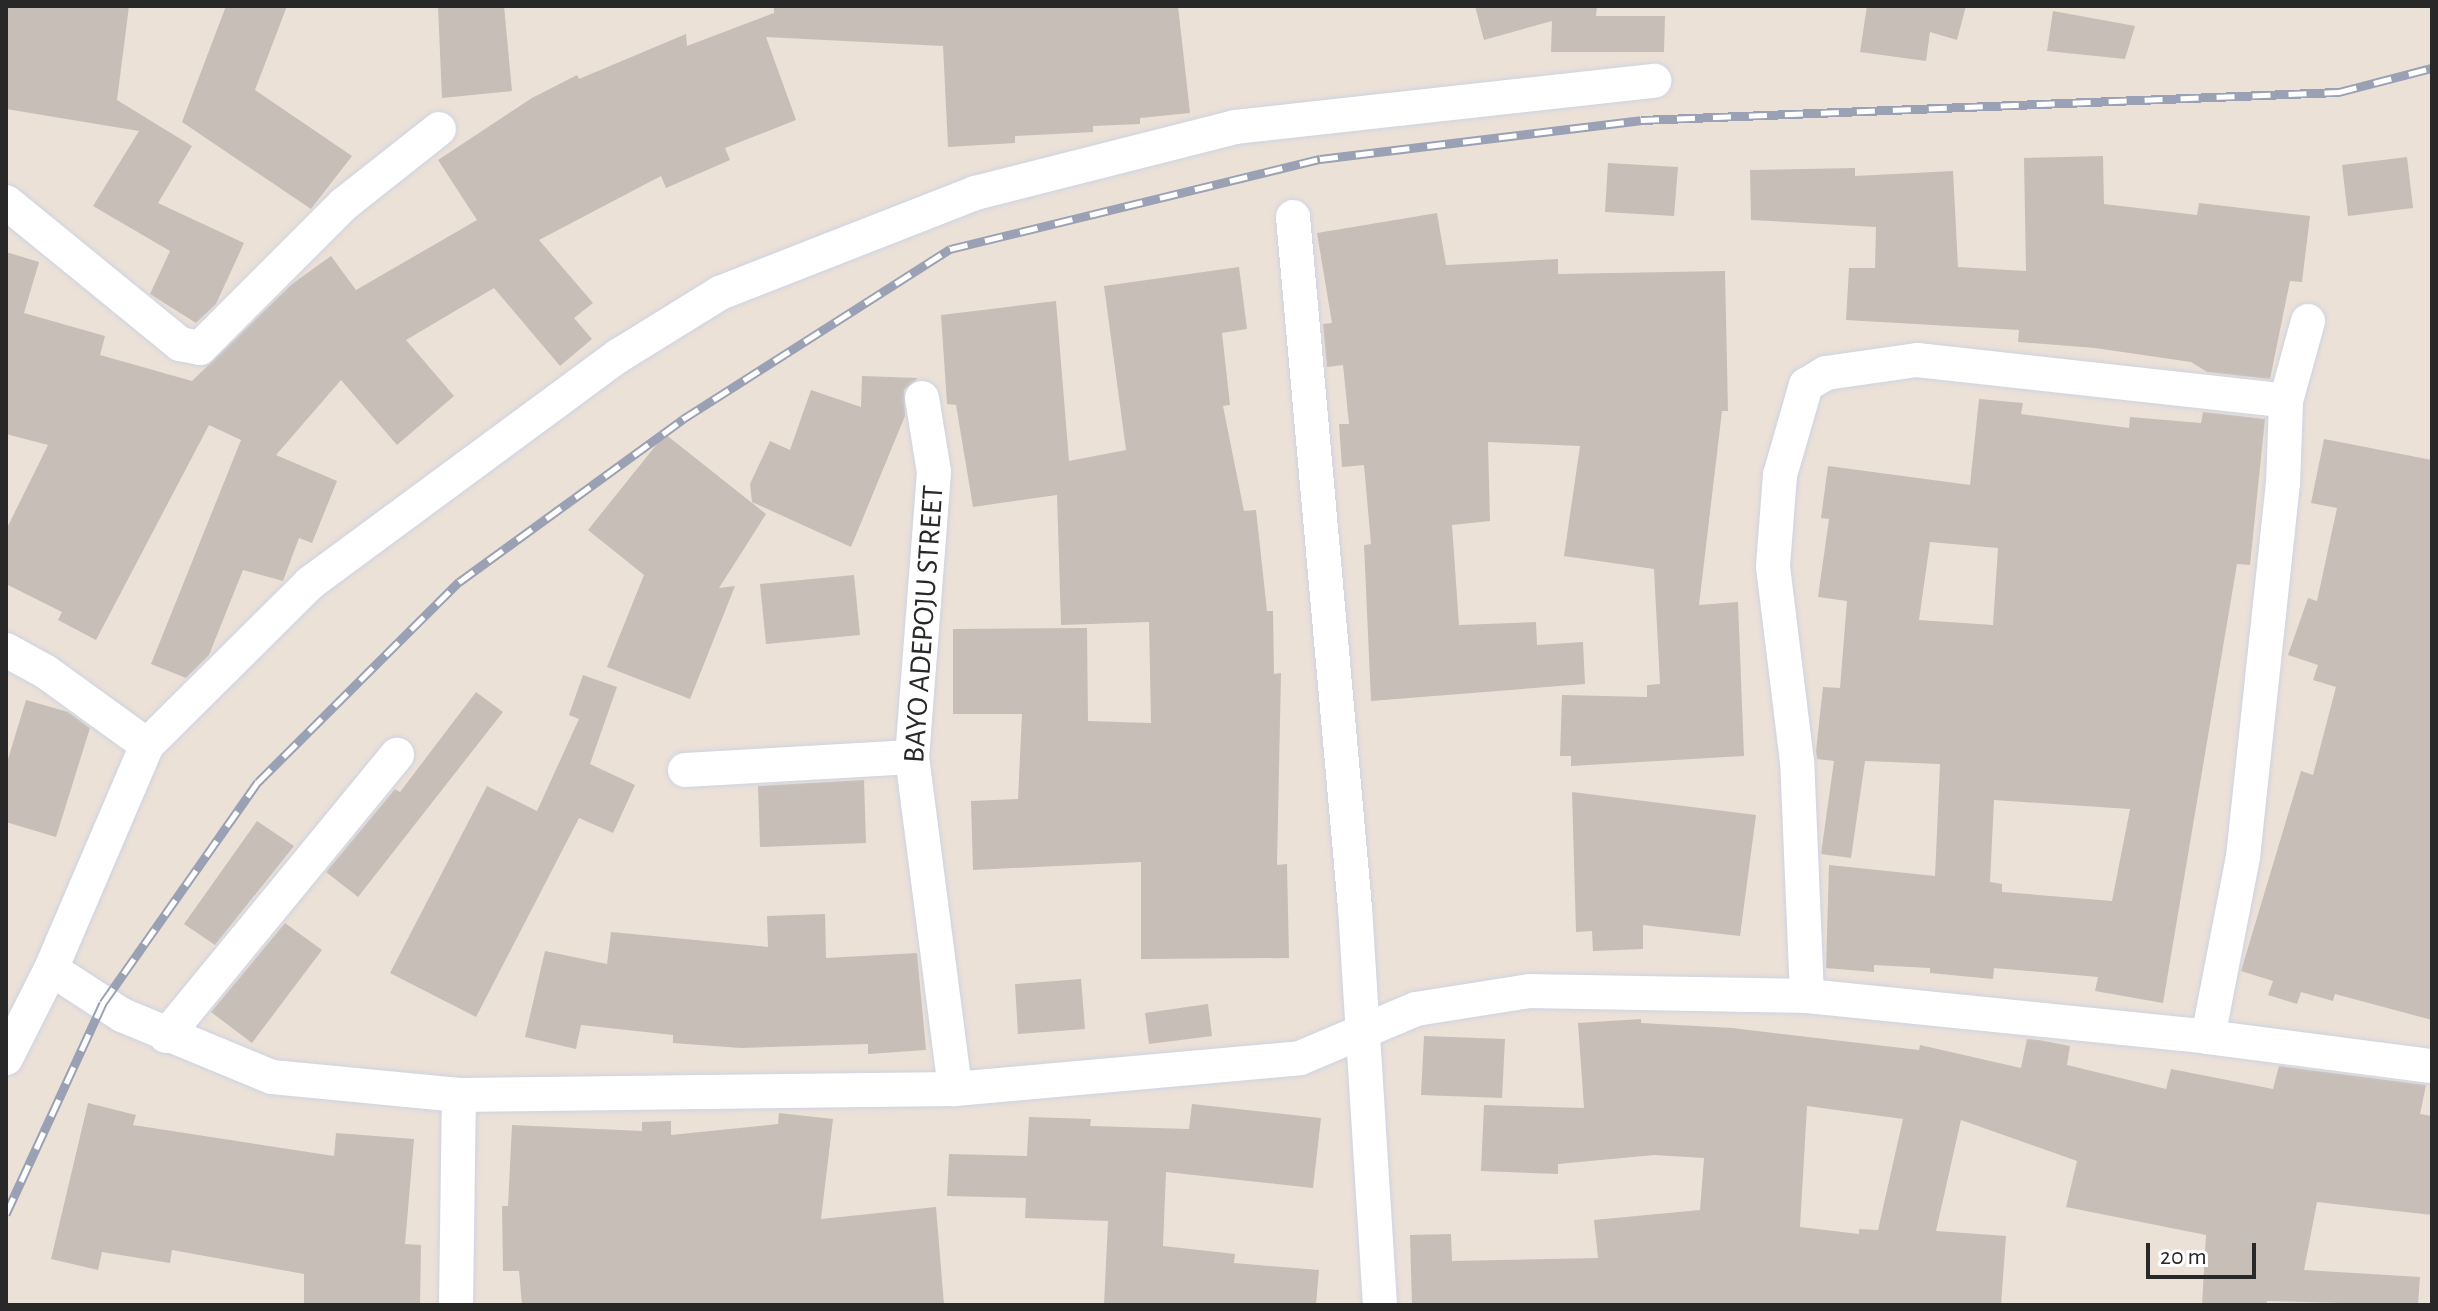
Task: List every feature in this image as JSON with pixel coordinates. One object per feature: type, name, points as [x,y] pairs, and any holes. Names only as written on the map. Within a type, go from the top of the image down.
[{"type":"street","points":[[6,1058],[51,969],[147,745],[321,574],[605,365],[720,293],[975,193],[1235,127],[1654,81]]},
{"type":"street","points":[[6,202],[180,344],[200,348],[344,204],[439,129]]},
{"type":"street","points":[[1293,217],[1363,1028],[1380,1305]]},
{"type":"street","points":[[2208,1037],[2243,857],[2283,484],[2286,401],[2308,321]]},
{"type":"street","points":[[1807,996],[1798,872],[1797,762],[1773,566],[1780,475],[1806,385],[1826,373],[1917,360],[2286,401]]},
{"type":"street","name":"BAYO ADEPOJU STREET","points":[[922,398],[934,472],[912,757],[955,1089]]},
{"type":"street","points":[[6,650],[46,672],[147,745]]},
{"type":"street","points":[[166,1036],[397,755]]},
{"type":"street","points":[[685,770],[912,757]]},
{"type":"street","points":[[51,969],[122,1015],[166,1036],[272,1077],[459,1095],[955,1089],[1300,1058],[1363,1028],[1416,1009],[1530,991],[1807,996],[2208,1037],[2432,1066]]},
{"type":"street","points":[[456,1305],[459,1095]]},
{"type":"building","points":[[6,6],[129,6],[117,100],[192,146],[158,203],[244,243],[216,304],[196,323],[150,294],[170,251],[93,206],[139,131],[6,109]]},
{"type":"building","points":[[226,6],[287,6],[255,90],[352,156],[311,209],[182,122]]},
{"type":"building","points":[[438,6],[504,6],[512,91],[442,98]]},
{"type":"building","points":[[774,6],[1178,6],[1190,113],[1140,118],[1140,124],[1093,126],[1093,132],[1015,136],[1015,143],[948,147],[943,46],[766,37],[796,120],[725,148],[730,160],[666,188],[661,176],[539,240],[593,303],[574,318],[592,339],[560,366],[494,288],[406,340],[454,396],[397,445],[341,380],[276,455],[337,481],[312,543],[299,538],[283,581],[243,570],[209,655],[186,678],[151,664],[241,440],[209,425],[96,640],[58,620],[62,612],[6,584],[6,530],[48,445],[6,434],[6,252],[39,262],[24,313],[105,336],[100,355],[192,381],[292,284],[331,256],[356,290],[477,220],[438,160],[532,98],[577,75],[579,79],[686,34],[687,46],[774,13]]},
{"type":"building","points":[[1475,6],[1597,6],[1596,16],[1665,16],[1664,52],[1551,52],[1552,21],[1484,40]]},
{"type":"building","points":[[1867,6],[1966,6],[1957,40],[1930,32],[1926,61],[1860,52]]},
{"type":"building","points":[[2053,11],[2135,26],[2125,59],[2047,51]]},
{"type":"building","points":[[2103,156],[2104,204],[2197,215],[2199,203],[2310,216],[2302,282],[2290,281],[2270,379],[2207,372],[2191,362],[2095,348],[2018,342],[2019,330],[1846,320],[1849,268],[1875,268],[1876,227],[1751,220],[1750,170],[1855,168],[1855,176],[1953,171],[1958,267],[2026,271],[2024,158]]},
{"type":"building","points":[[2407,157],[2413,208],[2348,216],[2342,165]]},
{"type":"building","points":[[1608,163],[1678,167],[1674,216],[1605,212]]},
{"type":"building","points":[[1437,213],[1446,265],[1558,259],[1558,274],[1725,271],[1728,411],[1722,411],[1699,605],[1738,602],[1744,756],[1571,766],[1571,756],[1560,756],[1562,695],[1647,697],[1647,685],[1660,684],[1654,569],[1564,556],[1580,446],[1488,442],[1490,521],[1452,525],[1459,625],[1536,622],[1537,645],[1583,642],[1585,684],[1371,701],[1364,545],[1371,544],[1364,465],[1342,467],[1339,424],[1349,424],[1343,365],[1327,367],[1323,324],[1332,323],[1317,233]]},
{"type":"building","points":[[1239,267],[1247,329],[1222,333],[1230,405],[1223,406],[1244,511],[1256,510],[1267,611],[1273,611],[1274,674],[1281,673],[1277,865],[1287,864],[1289,958],[1141,959],[1141,862],[973,870],[971,801],[1018,799],[1022,714],[953,714],[953,629],[1087,628],[1088,721],[1151,723],[1149,622],[1061,625],[1057,495],[973,507],[956,405],[947,404],[941,315],[1056,301],[1069,461],[1126,450],[1104,286]]},
{"type":"building","points":[[862,376],[918,378],[904,390],[905,416],[851,547],[752,502],[750,484],[770,441],[790,450],[811,390],[861,407]]},
{"type":"building","points":[[1979,399],[2023,403],[2021,414],[2129,428],[2130,417],[2201,423],[2203,412],[2265,419],[2250,565],[2237,564],[2163,1003],[2095,991],[2098,977],[1994,968],[1993,979],[1930,973],[1930,968],[1874,965],[1874,972],[1826,968],[1829,865],[1935,876],[1940,764],[1865,761],[1851,858],[1821,854],[1834,761],[1817,759],[1816,751],[1823,687],[1840,688],[1847,601],[1818,597],[1829,519],[1821,518],[1828,466],[1970,485]],"holes":[[[1930,542],[1998,548],[1993,625],[1919,620]],[[1994,800],[2130,809],[2112,901],[2002,892],[2002,884],[1990,882]]]},
{"type":"building","points":[[665,434],[766,514],[719,588],[735,586],[690,699],[607,667],[644,575],[588,530]]},
{"type":"building","points":[[2324,439],[2432,460],[2432,1020],[2335,994],[2333,1001],[2301,992],[2297,1004],[2268,995],[2273,981],[2241,971],[2301,771],[2313,775],[2336,687],[2313,680],[2318,665],[2288,655],[2308,598],[2317,601],[2337,508],[2311,503]]},
{"type":"building","points":[[854,575],[860,635],[766,644],[760,584]]},
{"type":"building","points":[[583,675],[617,687],[590,764],[635,785],[613,833],[579,818],[476,1017],[390,973],[487,786],[537,811],[579,719],[569,715]]},
{"type":"building","points":[[476,692],[503,712],[358,897],[326,872],[395,789],[400,792]]},
{"type":"building","points":[[26,700],[68,712],[90,728],[56,837],[6,822],[6,766]]},
{"type":"building","points":[[864,780],[866,843],[760,847],[758,786]]},
{"type":"building","points":[[1572,792],[1756,815],[1740,936],[1643,925],[1643,949],[1593,951],[1592,931],[1576,932]]},
{"type":"building","points":[[257,821],[294,846],[215,945],[184,924]]},
{"type":"building","points":[[825,914],[826,958],[917,953],[926,1050],[868,1054],[868,1044],[741,1048],[673,1043],[673,1035],[581,1025],[576,1049],[525,1037],[545,951],[607,964],[611,932],[768,947],[767,916]]},
{"type":"building","points":[[285,923],[322,950],[252,1043],[211,1012]]},
{"type":"building","points":[[1081,979],[1085,1029],[1018,1034],[1015,984]]},
{"type":"building","points":[[1208,1004],[1212,1036],[1149,1044],[1145,1013]]},
{"type":"building","points":[[1641,1019],[1641,1023],[1732,1028],[1919,1050],[1920,1045],[2021,1068],[2027,1039],[2039,1040],[2070,1046],[2067,1065],[2166,1089],[2171,1069],[2273,1089],[2279,1066],[2426,1085],[2420,1114],[2432,1116],[2432,1215],[2317,1202],[2304,1270],[2420,1277],[2418,1305],[2267,1301],[2266,1305],[2202,1305],[2206,1235],[2066,1207],[2077,1161],[1961,1120],[1936,1231],[2006,1236],[2001,1305],[1412,1305],[1410,1235],[1451,1234],[1452,1261],[1598,1258],[1594,1220],[1700,1210],[1704,1158],[1654,1155],[1558,1164],[1558,1174],[1481,1171],[1484,1105],[1584,1108],[1578,1023]],"holes":[[[1807,1106],[1903,1119],[1878,1230],[1859,1229],[1859,1234],[1800,1227]]]},
{"type":"building","points":[[1424,1036],[1505,1039],[1502,1098],[1421,1095]]},
{"type":"building","points":[[88,1103],[136,1115],[133,1125],[334,1156],[336,1133],[414,1139],[405,1244],[421,1245],[420,1305],[304,1305],[304,1274],[172,1250],[170,1263],[102,1252],[98,1270],[51,1259]]},
{"type":"building","points":[[1192,1104],[1321,1118],[1313,1188],[1166,1172],[1163,1246],[1235,1254],[1234,1263],[1319,1270],[1316,1305],[1104,1305],[1108,1221],[1025,1218],[1026,1198],[947,1196],[949,1154],[1027,1156],[1029,1117],[1091,1119],[1090,1126],[1189,1129]]},
{"type":"building","points":[[779,1113],[833,1119],[821,1219],[936,1207],[944,1305],[522,1305],[519,1271],[503,1271],[502,1206],[508,1206],[512,1125],[642,1131],[642,1122],[671,1121],[671,1135],[778,1124]]},
{"type":"railway","points":[[6,1214],[103,1003],[258,782],[459,582],[683,419],[950,249],[1320,159],[1641,120],[2339,92],[2432,68]]}]
